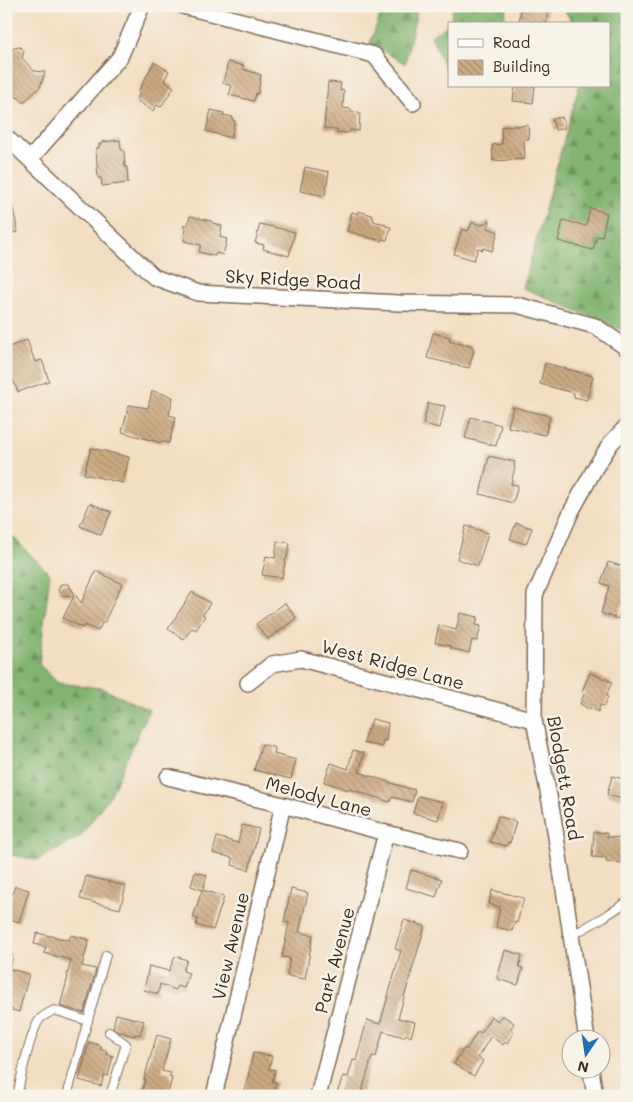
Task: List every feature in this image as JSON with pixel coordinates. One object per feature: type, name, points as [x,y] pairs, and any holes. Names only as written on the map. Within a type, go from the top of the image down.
[{"type":"street","points":[[30,159],[120,57],[142,6]]},
{"type":"street","points":[[183,6],[374,55],[414,102]]},
{"type":"street","name":"Sky Ridge Road","points":[[6,137],[154,277],[198,293],[398,303],[517,305],[595,326],[627,348]]},
{"type":"street","name":"Blodgett Road","points":[[585,1030],[553,817],[534,720],[535,595],[571,512],[611,443],[627,426]]},
{"type":"street","name":"West Ridge Lane","points":[[248,684],[272,664],[301,659],[534,720]]},
{"type":"street","name":"Melody Lane","points":[[168,776],[386,833],[460,850]]},
{"type":"street","name":"View Avenue","points":[[214,1096],[282,805]]},
{"type":"street","name":"Park Avenue","points":[[318,1096],[386,833]]},
{"type":"street","points":[[593,1080],[595,1096]]},
{"type":"lane","points":[[571,936],[627,902]]},
{"type":"lane","points":[[6,946],[8,958],[6,964]]},
{"type":"lane","points":[[66,1096],[106,955]]},
{"type":"lane","points":[[17,1096],[30,1041],[39,1021],[54,1010],[88,1021]]},
{"type":"lane","points":[[110,1032],[126,1044],[110,1096]]},
{"type":"green space","points":[[384,6],[418,6],[405,64],[370,43]]},
{"type":"green space","points":[[453,6],[507,6],[503,22],[450,22]]},
{"type":"green space","points":[[561,6],[627,6],[627,332],[523,288],[578,88],[610,88],[610,22],[573,22]]},
{"type":"green space","points":[[448,25],[448,76],[431,36]]},
{"type":"green space","points":[[6,530],[50,574],[39,664],[58,683],[101,688],[149,710],[111,794],[80,837],[38,860],[6,854],[6,730],[12,716],[6,714]]},
{"type":"building","points":[[521,6],[548,6],[546,22],[519,22]]},
{"type":"building","points":[[20,47],[24,51],[22,58],[34,71],[45,72],[40,87],[23,103],[8,87],[11,84],[6,79],[6,55],[14,48]]},
{"type":"building","points":[[154,62],[169,71],[164,81],[174,87],[161,107],[157,105],[153,111],[136,100],[140,93],[138,92]]},
{"type":"building","points":[[228,62],[244,66],[243,69],[261,75],[258,94],[256,93],[254,101],[229,95],[232,86],[223,83]]},
{"type":"building","points":[[328,82],[341,83],[340,90],[344,91],[343,108],[351,109],[351,112],[360,113],[359,131],[350,130],[349,133],[337,132],[337,129],[324,128]]},
{"type":"building","points":[[515,88],[535,88],[533,103],[513,101]]},
{"type":"building","points":[[211,110],[233,117],[232,120],[235,121],[231,138],[206,131]]},
{"type":"building","points":[[562,117],[565,128],[555,130],[552,119]]},
{"type":"building","points":[[528,125],[529,139],[524,139],[525,159],[493,161],[492,145],[502,144],[501,127]]},
{"type":"building","points":[[120,140],[121,149],[124,151],[125,167],[127,167],[128,183],[102,186],[101,178],[98,178],[96,148],[99,148],[99,144],[102,144],[102,142]]},
{"type":"building","points":[[305,167],[329,172],[325,196],[300,191]]},
{"type":"building","points":[[11,200],[18,232],[6,234],[6,201]]},
{"type":"building","points":[[590,208],[607,213],[602,237],[597,236],[593,250],[558,241],[563,220],[586,226]]},
{"type":"building","points":[[358,211],[372,215],[373,221],[391,227],[387,240],[382,239],[381,241],[347,231],[352,212],[358,214]]},
{"type":"building","points":[[190,216],[222,226],[220,237],[227,239],[223,255],[216,253],[215,256],[199,252],[201,245],[184,241],[186,229],[183,226],[188,224]]},
{"type":"building","points":[[490,220],[488,228],[498,232],[492,251],[478,248],[474,260],[454,254],[462,229],[468,231],[472,222],[481,225]]},
{"type":"building","points":[[260,224],[295,232],[289,256],[263,249],[264,245],[255,243]]},
{"type":"building","points":[[433,333],[450,337],[449,341],[471,345],[474,350],[469,368],[427,358]]},
{"type":"building","points":[[27,340],[35,362],[42,360],[49,381],[18,392],[12,378],[9,379],[6,371],[6,348]]},
{"type":"building","points":[[545,363],[593,376],[587,400],[574,397],[574,393],[540,384]]},
{"type":"building","points":[[152,391],[173,397],[169,415],[176,417],[169,443],[161,441],[161,443],[122,432],[129,405],[148,408]]},
{"type":"building","points":[[428,403],[445,406],[440,428],[423,424]]},
{"type":"building","points":[[513,407],[550,416],[545,435],[508,427]]},
{"type":"building","points":[[471,417],[501,425],[496,446],[465,438]]},
{"type":"building","points":[[91,448],[129,457],[123,483],[84,474]]},
{"type":"building","points":[[489,456],[515,462],[511,484],[518,485],[513,503],[480,494]]},
{"type":"building","points":[[90,503],[111,512],[101,535],[80,526]]},
{"type":"building","points":[[516,523],[532,528],[526,544],[510,539]]},
{"type":"building","points":[[466,526],[488,533],[478,566],[457,559]]},
{"type":"building","points":[[277,541],[290,543],[282,578],[262,575],[266,556],[275,558]]},
{"type":"building","points":[[608,562],[627,568],[627,606],[622,605],[618,619],[601,613],[609,586],[601,583]]},
{"type":"building","points":[[96,571],[122,584],[104,623],[98,631],[85,625],[83,628],[63,618],[74,596],[62,595],[58,590],[61,584],[68,584],[81,603]]},
{"type":"building","points":[[192,592],[210,603],[203,615],[205,616],[196,630],[192,628],[184,639],[168,629]]},
{"type":"building","points":[[285,603],[296,618],[268,639],[256,624]]},
{"type":"building","points":[[460,613],[478,617],[476,625],[481,626],[477,641],[472,640],[469,653],[450,648],[451,646],[435,643],[439,625],[456,630]]},
{"type":"building","points":[[590,673],[612,682],[604,706],[600,705],[598,712],[591,708],[587,710],[586,707],[580,704],[585,692],[582,691]]},
{"type":"building","points":[[372,719],[388,723],[386,741],[383,740],[382,747],[364,743],[367,729],[369,730]]},
{"type":"building","points":[[262,744],[275,748],[274,754],[296,760],[291,779],[254,770]]},
{"type":"building","points":[[353,750],[364,753],[359,772],[415,790],[412,802],[392,797],[390,802],[324,782],[331,763],[348,769]]},
{"type":"building","points":[[612,776],[627,780],[627,800],[607,795]]},
{"type":"building","points":[[418,796],[443,802],[438,820],[413,813]]},
{"type":"building","points":[[498,816],[516,822],[510,843],[508,842],[507,846],[490,842]]},
{"type":"building","points":[[242,825],[259,829],[249,870],[232,865],[233,858],[213,853],[217,837],[238,843]]},
{"type":"building","points":[[594,832],[607,833],[607,837],[627,838],[627,863],[606,862],[607,858],[592,857]]},
{"type":"building","points":[[411,870],[442,879],[436,897],[406,888]]},
{"type":"building","points":[[195,872],[207,875],[203,890],[224,897],[213,930],[196,925],[198,919],[193,917],[202,890],[191,886]]},
{"type":"building","points":[[86,876],[126,886],[120,909],[80,899]]},
{"type":"building","points":[[15,886],[29,890],[19,922],[6,918],[6,900],[10,901]]},
{"type":"building","points":[[291,889],[308,893],[299,932],[313,935],[305,979],[287,976],[290,958],[282,957],[289,923],[284,922]]},
{"type":"building","points":[[492,890],[524,898],[517,923],[515,922],[512,931],[496,927],[500,907],[489,904]]},
{"type":"building","points":[[404,920],[425,926],[398,1018],[415,1022],[411,1037],[406,1034],[404,1037],[383,1031],[376,1057],[372,1056],[361,1096],[336,1096],[343,1076],[348,1077],[353,1060],[356,1061],[367,1020],[380,1024],[401,951],[395,949]]},
{"type":"building","points":[[37,933],[69,940],[71,935],[89,940],[82,966],[96,969],[84,1013],[60,1006],[71,960],[44,953],[46,947],[34,944]]},
{"type":"building","points":[[505,950],[522,955],[519,967],[523,968],[518,985],[497,979]]},
{"type":"building","points":[[175,956],[187,960],[183,971],[189,973],[184,988],[177,986],[176,990],[160,984],[158,994],[144,990],[149,966],[169,971]]},
{"type":"building","points":[[10,969],[29,974],[19,1012],[6,1008],[6,985]]},
{"type":"building","points":[[116,1014],[144,1021],[140,1035],[135,1034],[135,1036],[119,1032],[113,1028]]},
{"type":"building","points":[[502,1015],[514,1023],[510,1029],[514,1032],[507,1043],[505,1042],[503,1045],[491,1036],[478,1057],[483,1061],[474,1076],[454,1064],[478,1031],[481,1033],[491,1016],[498,1021]]},
{"type":"building","points":[[157,1035],[171,1039],[162,1071],[171,1073],[169,1077],[172,1078],[168,1094],[157,1091],[157,1094],[142,1090]]},
{"type":"building","points":[[89,1042],[101,1046],[100,1049],[107,1051],[106,1054],[113,1056],[108,1076],[104,1075],[101,1086],[79,1080]]},
{"type":"building","points":[[253,1053],[272,1056],[269,1069],[275,1070],[272,1082],[276,1082],[273,1096],[244,1096]]}]
